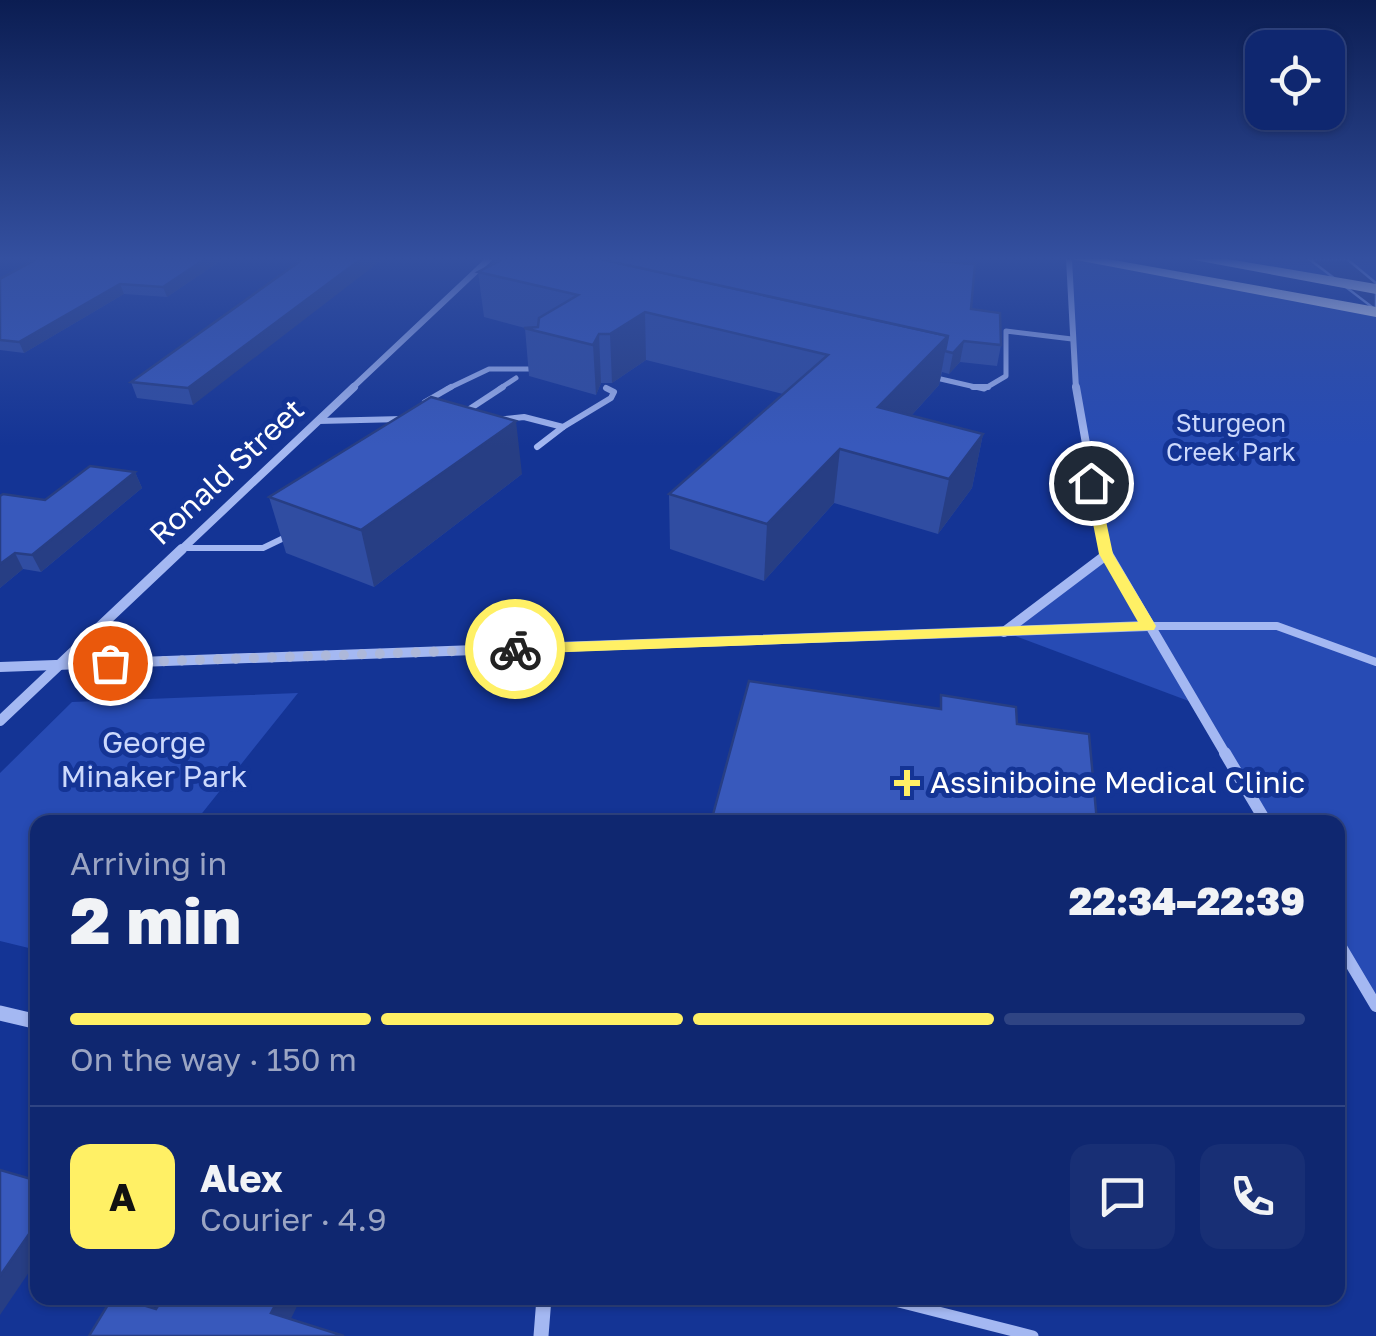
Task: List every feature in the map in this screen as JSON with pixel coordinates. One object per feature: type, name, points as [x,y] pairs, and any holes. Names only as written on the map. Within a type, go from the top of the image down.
[{"type":"street","name":"Ronald Street","points":[[0,721],[424,321]]},
{"type":"street","points":[[1071,321],[1077,411],[1106,554],[1262,815]]},
{"type":"street","points":[[1004,632],[1106,554]]},
{"type":"street","points":[[0,667],[1148,626]]},
{"type":"street","points":[[1345,954],[1376,1006]]},
{"type":"street","points":[[0,1013],[30,1020]]},
{"type":"street","points":[[541,1336],[543,1305]]},
{"type":"lane","points":[[926,375],[984,389],[1006,376],[1006,331],[1072,339]]},
{"type":"lane","points":[[396,420],[488,366],[504,364],[539,370]]},
{"type":"lane","points":[[467,420],[455,418],[516,378]]},
{"type":"lane","points":[[536,447],[612,398],[614,392],[606,388]]},
{"type":"lane","points":[[488,422],[524,417],[562,427]]},
{"type":"lane","points":[[318,421],[415,419]]},
{"type":"lane","points":[[183,548],[262,548],[298,530]]},
{"type":"lane","points":[[1148,626],[1277,626],[1376,662]]},
{"type":"lane","points":[[910,1305],[1034,1336]]},
{"type":"green space","name":"Sturgeon Creek Park","points":[[1072,321],[1376,321],[1376,1006],[1345,954],[1345,815],[1262,815],[1194,703],[1005,632],[1106,554],[1077,411]]},
{"type":"green space","name":"George Minaker Park","points":[[298,693],[201,815],[30,815],[30,948],[0,941],[0,773],[72,702]]},
{"type":"building","points":[[0,321],[55,321],[19,342],[0,340]]},
{"type":"building","points":[[216,321],[277,321],[188,388],[131,382]]},
{"type":"building","points":[[539,321],[630,321],[610,334],[599,334],[593,345],[524,328],[538,327]]},
{"type":"building","points":[[685,321],[882,321],[948,336],[878,407],[983,434],[949,479],[840,449],[767,524],[669,494],[828,355]]},
{"type":"building","points":[[882,321],[1000,321],[1001,345],[964,341],[953,353],[945,351],[948,336]]},
{"type":"building","points":[[431,397],[516,421],[361,530],[269,497]]},
{"type":"building","points":[[90,466],[135,472],[32,555],[15,553],[0,564],[0,496],[45,500]]},
{"type":"building","name":"Assiniboine Medical Clinic","points":[[749,681],[941,709],[941,695],[1016,707],[1017,724],[1089,734],[1096,815],[713,815]]},
{"type":"building","points":[[0,1170],[30,1179],[30,1233],[0,1276]]},
{"type":"building","points":[[108,1305],[156,1309],[159,1305],[275,1305],[271,1313],[344,1336],[89,1336]]},
{"type":"way so far","points":[[110,663],[515,649]]},
{"type":"place","name":"Assiniboine Medical Clinic","points":[[907,783]]},
{"type":"route","points":[[515,649],[1148,626],[1106,554],[1091,483]]}]
